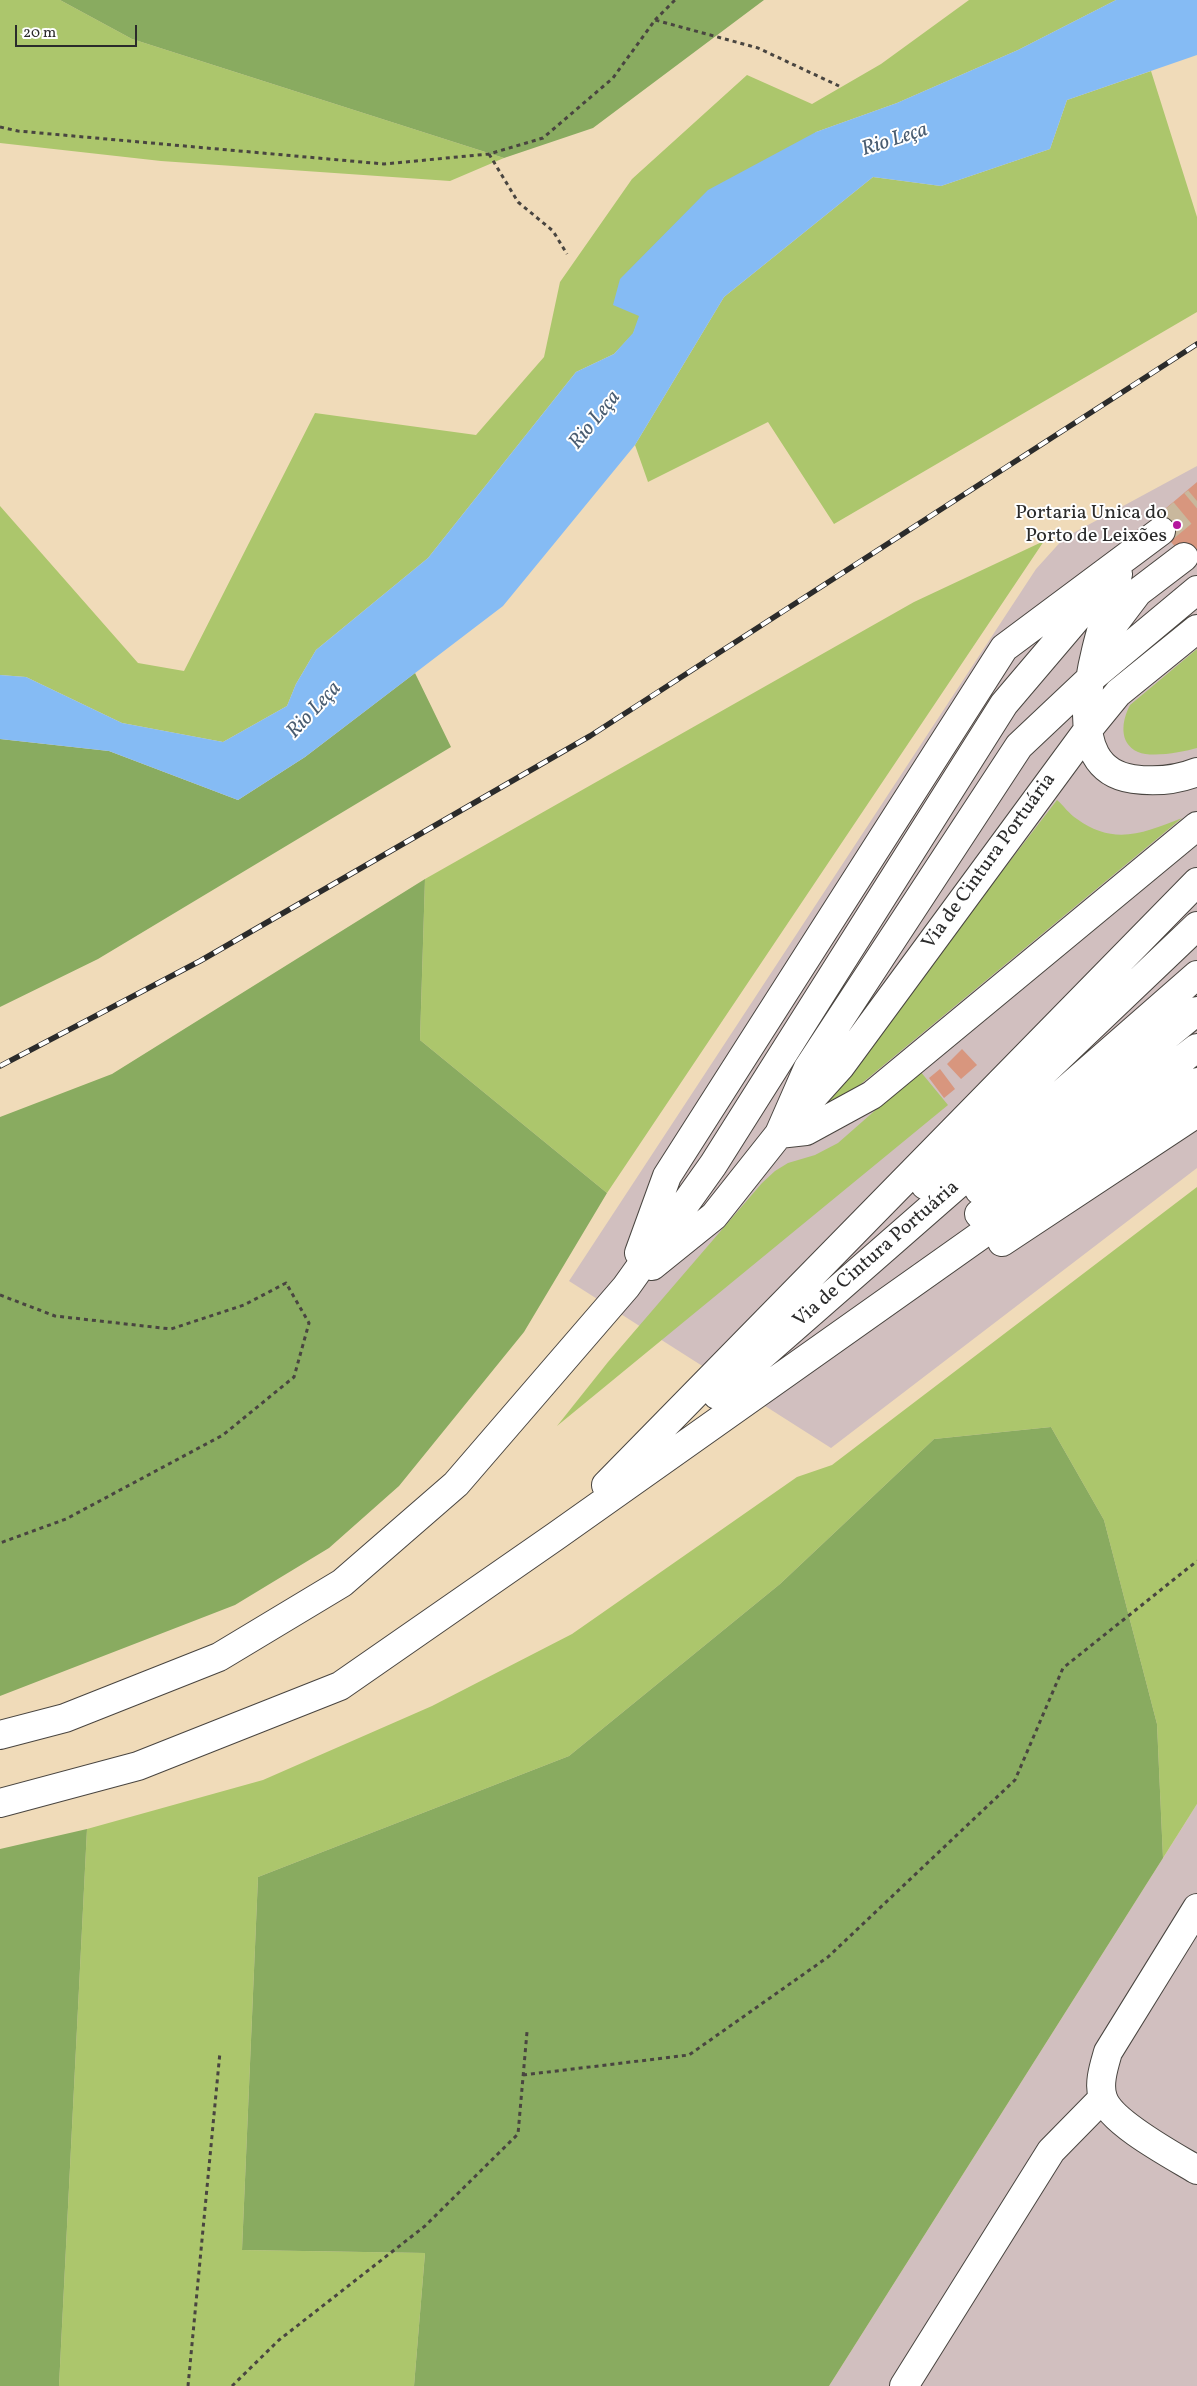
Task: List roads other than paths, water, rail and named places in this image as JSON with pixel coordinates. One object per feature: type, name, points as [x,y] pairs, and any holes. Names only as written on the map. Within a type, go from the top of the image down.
[{"type":"lane","points":[[626,1287],[667,1176],[1004,648],[1161,531]]},
{"type":"lane","points":[[626,1287],[714,1216],[779,1134],[808,1068],[1019,746],[1138,592],[1184,557]]},
{"type":"lane","points":[[1121,561],[1089,680],[1087,731],[1096,758],[1119,777],[1145,781],[1182,778],[1197,772]]},
{"type":"lane","points":[[0,1735],[66,1718],[219,1657],[342,1583],[456,1484],[626,1287],[713,1165],[1004,704],[1083,611],[1121,561]]},
{"type":"lane","points":[[1019,746],[1089,680],[1197,590]]},
{"type":"lane","name":"Via de Cintura Portuária","points":[[779,1134],[840,1067],[1087,731],[1118,693],[1197,629]]},
{"type":"lane","points":[[779,1134],[806,1131],[872,1095],[1197,826]]},
{"type":"lane","points":[[556,1536],[1197,882]]},
{"type":"lane","points":[[556,1536],[1197,926]]},
{"type":"lane","name":"Via de Cintura Portuária","points":[[556,1536],[1197,975]]},
{"type":"lane","points":[[556,1536],[1197,1011]]},
{"type":"lane","points":[[556,1536],[1197,1048]]},
{"type":"lane","points":[[0,1803],[138,1766],[340,1686],[556,1536],[1197,1082]]},
{"type":"lane","points":[[556,1536],[1197,1113]]},
{"type":"lane","points":[[1197,1908],[1108,2052],[1102,2077],[1103,2098],[1116,2118],[1197,2170]]},
{"type":"lane","points":[[904,2386],[1051,2151],[1103,2098]]},
{"type":"water","name":"Rio Leça","points":[[1116,0],[1197,0],[1197,55],[1067,100],[1050,149],[941,186],[873,177],[724,297],[635,445],[503,606],[305,757],[238,800],[109,751],[0,739],[0,675],[26,677],[122,723],[223,742],[287,706],[296,684],[316,650],[428,558],[576,372],[614,354],[633,333],[639,316],[613,305],[620,279],[708,190],[816,132],[897,103],[1018,50]]},
{"type":"tunnel","points":[[1161,531],[1197,501]]},
{"type":"railway","points":[[0,1066],[200,961],[590,736],[1197,344]]},
{"type":"place","name":"Portaria Unica do Porto de Leixões","points":[[1177,525]]}]
